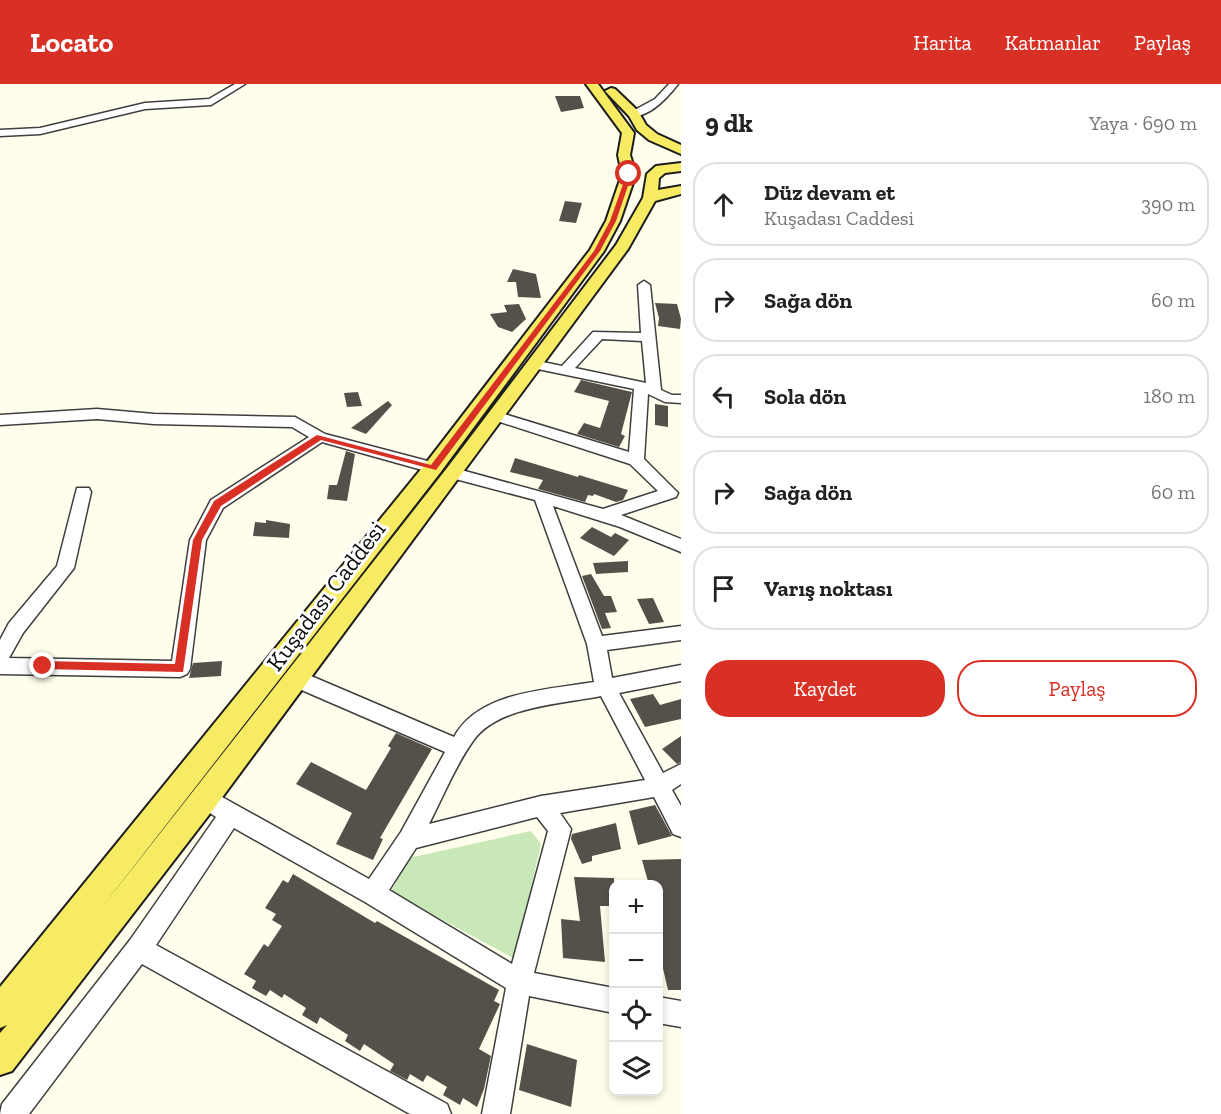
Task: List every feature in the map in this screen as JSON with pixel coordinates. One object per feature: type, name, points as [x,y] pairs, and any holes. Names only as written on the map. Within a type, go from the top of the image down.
[{"type":"main road","name":"Kuşadası Caddesi","points":[[0,1059],[297,679],[597,251],[613,221],[629,174],[626,154],[627,133],[592,84]]},
{"type":"main road","points":[[604,84],[634,114],[642,128],[667,145],[681,150]]},
{"type":"main road","points":[[667,145],[639,143],[626,154],[640,166],[674,171]]},
{"type":"main road","name":"Kuşadası Caddesi","points":[[0,1012],[444,471],[496,416],[622,246],[650,198],[652,177],[674,171]]},
{"type":"main road","points":[[650,198],[662,193],[681,190]]},
{"type":"street","points":[[0,133],[40,131],[145,106],[210,102],[241,84]]},
{"type":"street","points":[[634,114],[658,101],[674,84]]},
{"type":"street","points":[[636,460],[647,389],[648,337],[644,285]]},
{"type":"street","points":[[565,370],[598,335],[648,337]]},
{"type":"street","points":[[533,364],[647,389],[670,399],[681,399]]},
{"type":"street","points":[[0,420],[97,414],[154,419],[295,422],[320,437],[602,515],[656,534],[681,546]]},
{"type":"street","points":[[496,416],[636,460],[675,492]]},
{"type":"street","points":[[0,666],[180,669],[198,540],[217,504],[320,437]]},
{"type":"street","points":[[0,658],[16,628],[65,568],[83,492]]},
{"type":"street","points":[[602,515],[675,492]]},
{"type":"street","points":[[542,498],[596,644],[606,686],[681,827]]},
{"type":"street","points":[[596,644],[681,633]]},
{"type":"street","points":[[373,894],[409,839],[466,734],[484,718],[507,706],[681,673]]},
{"type":"street","points":[[297,679],[459,748]]},
{"type":"street","points":[[409,839],[541,806],[658,787],[681,773]]},
{"type":"street","points":[[206,798],[230,815],[373,894],[519,982],[609,1000]]},
{"type":"street","points":[[496,1114],[519,982],[560,829],[541,806]]},
{"type":"street","points":[[12,1114],[139,949],[230,815]]},
{"type":"street","points":[[139,949],[437,1114]]},
{"type":"street","points":[[663,1011],[681,1014]]},
{"type":"green space","points":[[531,831],[541,844],[515,959],[391,892],[409,858]]},
{"type":"building","points":[[555,96],[580,96],[584,108],[561,112]]},
{"type":"building","points":[[565,201],[582,203],[576,223],[559,221]]},
{"type":"building","points":[[513,269],[536,274],[541,298],[518,297],[516,282],[507,282]]},
{"type":"building","points":[[655,303],[677,304],[681,319],[680,329],[658,326],[659,318]]},
{"type":"building","points":[[519,304],[526,319],[512,332],[498,327],[490,314],[507,312],[504,305]]},
{"type":"building","points":[[581,380],[632,392],[621,434],[625,436],[619,447],[577,434],[584,423],[600,428],[609,401],[574,392]]},
{"type":"building","points":[[358,392],[362,406],[347,407],[344,393]]},
{"type":"building","points":[[388,401],[392,405],[366,434],[351,428]]},
{"type":"building","points":[[655,404],[668,406],[668,427],[655,425]]},
{"type":"building","points":[[346,451],[355,454],[347,501],[327,499],[329,485],[337,485]]},
{"type":"building","points":[[515,458],[628,490],[623,500],[616,502],[594,494],[593,496],[588,495],[585,502],[538,489],[543,480],[510,472]]},
{"type":"building","points":[[266,520],[290,524],[289,538],[253,536],[255,522],[266,523]]},
{"type":"building","points":[[592,527],[611,537],[615,533],[629,540],[614,556],[580,538]]},
{"type":"building","points":[[628,561],[628,572],[596,574],[593,563]]},
{"type":"building","points":[[591,574],[604,596],[611,596],[617,612],[605,613],[611,628],[602,629],[582,576]]},
{"type":"building","points":[[653,598],[664,622],[649,624],[637,599]]},
{"type":"building","points":[[222,661],[221,676],[189,678],[193,663]]},
{"type":"building","points":[[653,694],[660,705],[681,699],[681,719],[645,727],[630,699]]},
{"type":"building","points":[[396,733],[432,749],[380,838],[383,839],[373,860],[336,844],[352,813],[296,784],[311,762],[366,790],[391,748],[388,746]]},
{"type":"building","points":[[681,736],[681,762],[677,764],[662,749]]},
{"type":"building","points":[[655,805],[672,836],[638,845],[629,811]]},
{"type":"building","points":[[616,823],[621,849],[592,856],[592,861],[582,864],[571,839],[572,834]]},
{"type":"building","points":[[681,859],[681,990],[668,990],[663,968],[663,880],[648,880],[642,860]]},
{"type":"building","points":[[293,874],[375,923],[377,921],[499,990],[494,1001],[500,1004],[479,1049],[491,1056],[484,1089],[477,1107],[463,1098],[460,1105],[443,1095],[447,1087],[427,1075],[423,1082],[410,1074],[407,1080],[390,1071],[394,1064],[364,1044],[360,1051],[345,1041],[348,1035],[320,1017],[317,1024],[302,1015],[306,1008],[284,994],[282,998],[270,990],[266,996],[252,988],[256,981],[244,974],[264,944],[268,947],[282,926],[272,920],[276,914],[265,908],[283,880],[288,883]]},
{"type":"building","points":[[574,877],[614,878],[614,880],[609,880],[609,906],[600,906],[605,962],[563,958],[561,919],[580,921]]},
{"type":"building","points":[[527,1044],[577,1060],[571,1107],[519,1090]]},
{"type":"route","points":[[43,666],[180,669],[198,540],[217,504],[320,437],[433,468],[597,251],[613,221],[629,174]]}]
